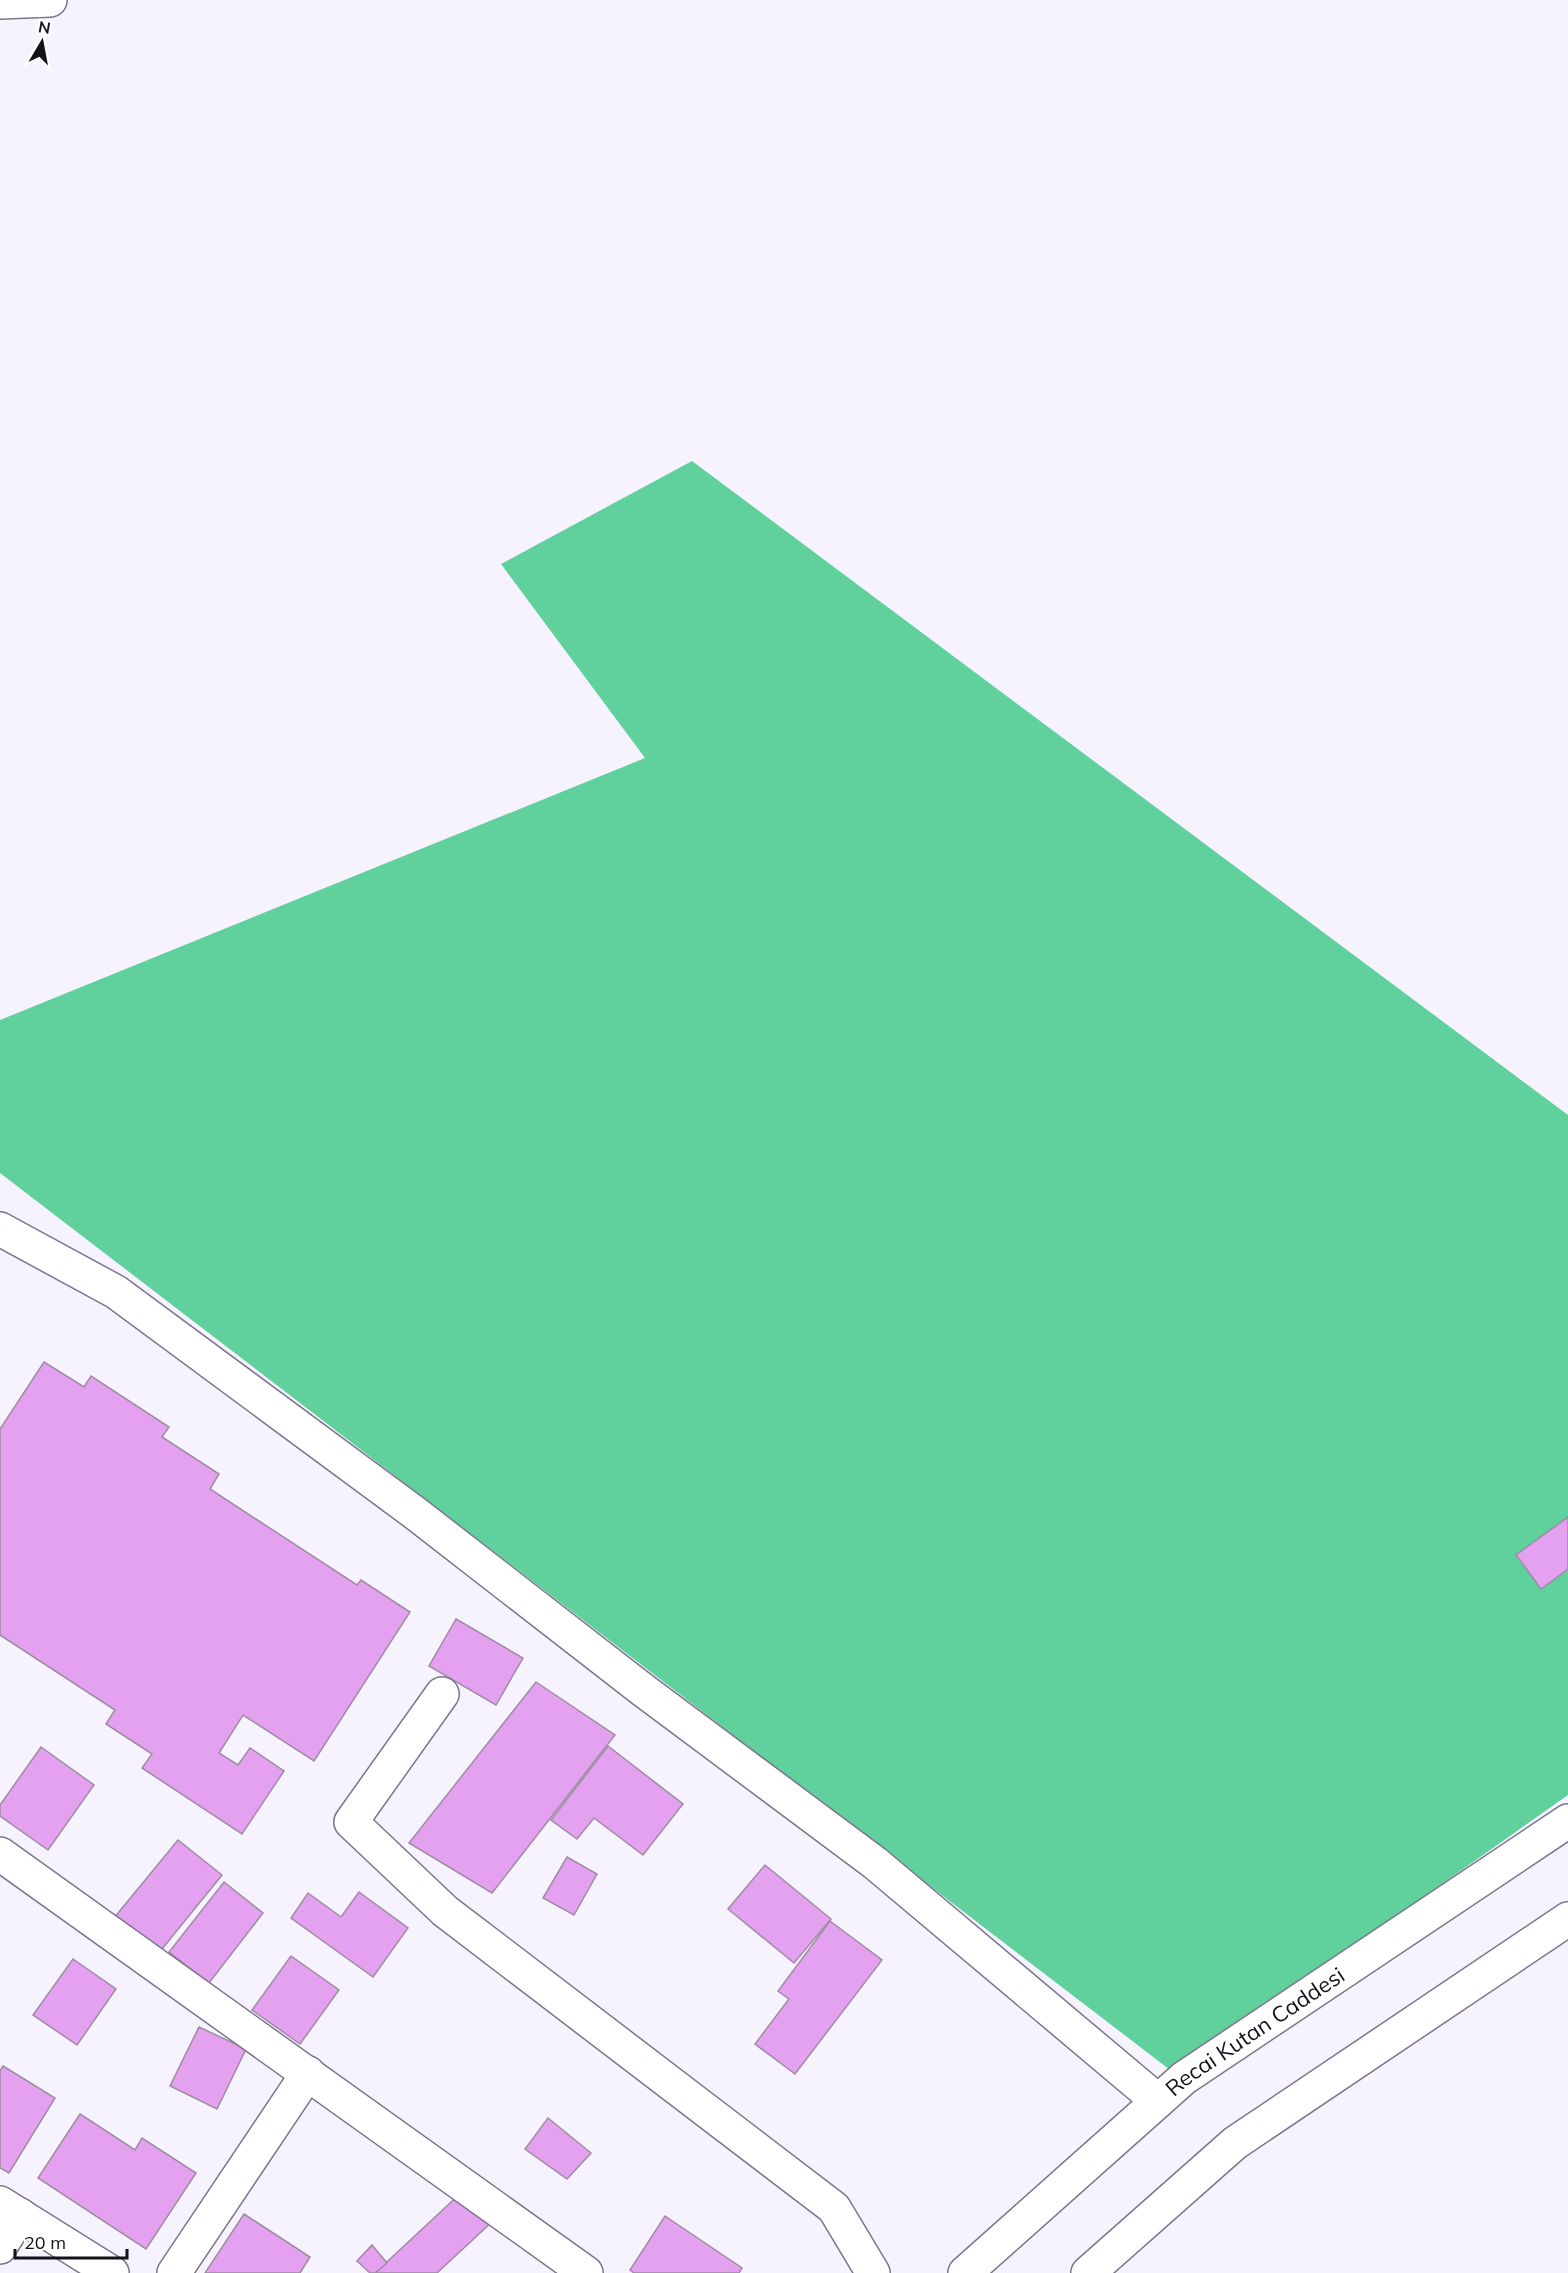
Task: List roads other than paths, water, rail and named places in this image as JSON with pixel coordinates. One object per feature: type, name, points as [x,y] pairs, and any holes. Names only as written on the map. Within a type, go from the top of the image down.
[{"type":"street","points":[[0,2],[50,0]]},
{"type":"street","points":[[0,1228],[116,1292],[405,1506],[643,1690],[874,1863],[1158,2101]]},
{"type":"street","points":[[441,1694],[351,1822],[445,1911],[834,2208],[873,2273]]},
{"type":"street","name":"Recai Kutan Caddesi","points":[[965,2273],[1184,2078],[1568,1821]]},
{"type":"street","points":[[0,1854],[586,2273]]},
{"type":"street","points":[[1089,2273],[1235,2143],[1568,1919]]},
{"type":"street","points":[[174,2273],[308,2073]]},
{"type":"street","points":[[0,2247],[10,2209],[112,2273]]}]
